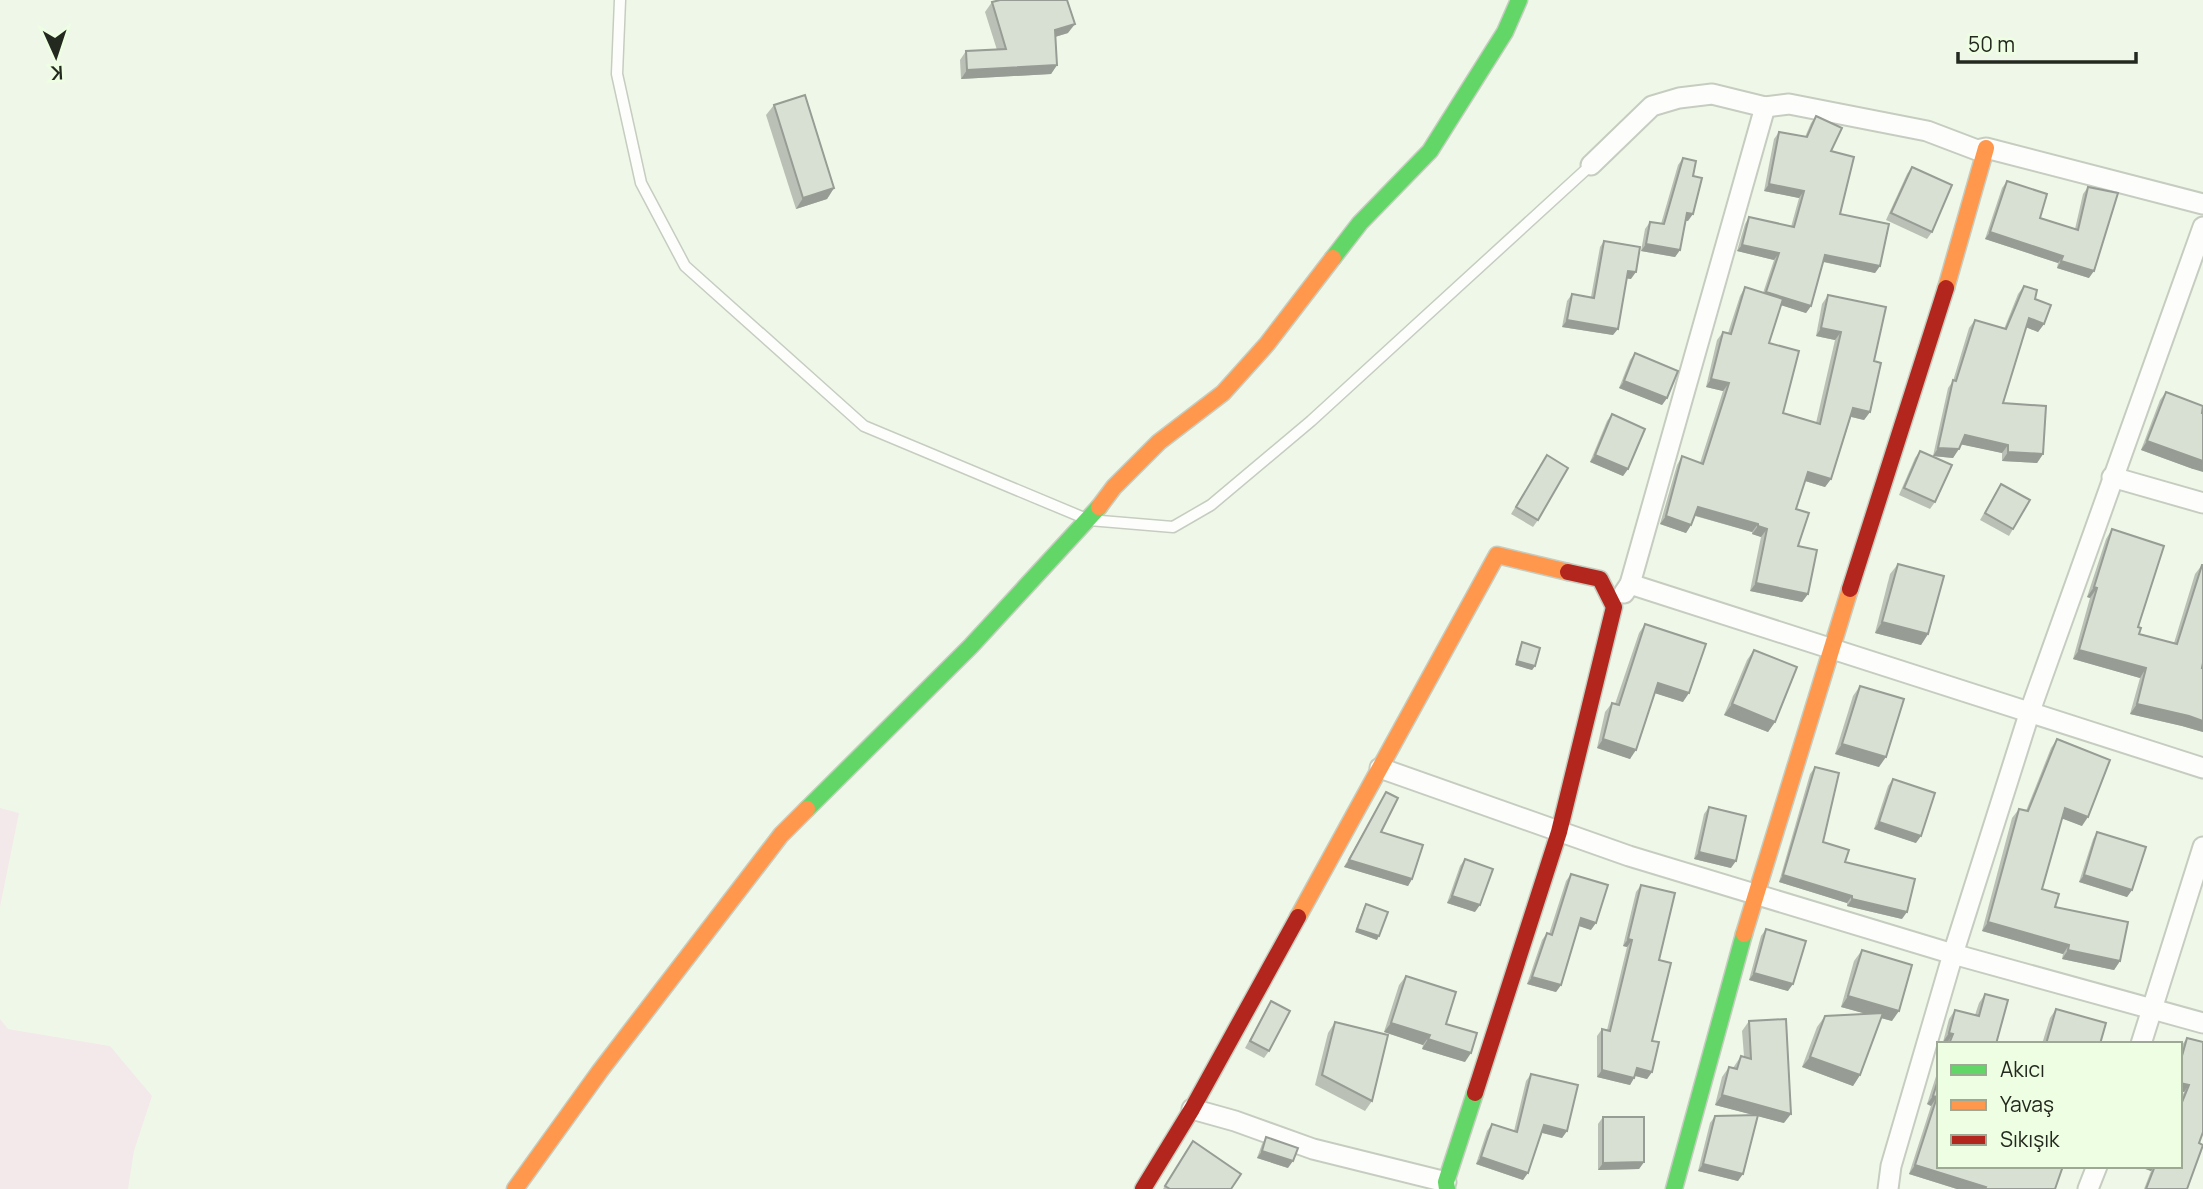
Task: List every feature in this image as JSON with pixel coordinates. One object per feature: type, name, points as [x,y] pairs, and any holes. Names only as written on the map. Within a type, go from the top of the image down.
[{"type":"street","points":[[515,1189],[600,1071],[781,835],[971,646],[1089,520],[1114,487],[1159,442],[1223,393],[1267,344],[1360,223],[1430,151],[1505,32],[1519,0]]},
{"type":"street","points":[[1591,165],[1652,106],[1679,98],[1712,94],[1765,107],[1789,104],[1927,131],[1977,150],[1986,148],[2203,204]]},
{"type":"street","points":[[1192,1109],[1235,1121],[1313,1149],[1446,1185],[1559,832],[1614,607],[1630,584],[1765,107]]},
{"type":"street","points":[[1674,1189],[1755,895],[1831,648],[1931,341],[1986,148]]},
{"type":"street","points":[[1888,1189],[1891,1167],[1953,954],[2030,711],[2203,227]]},
{"type":"street","points":[[2112,477],[2203,503]]},
{"type":"street","points":[[1143,1189],[1192,1109],[1497,555],[1601,579],[1614,607]]},
{"type":"street","points":[[1630,584],[2203,768]]},
{"type":"street","points":[[1380,768],[1559,832],[1755,895],[1953,954],[2203,1023]]},
{"type":"street","points":[[2142,1042],[2203,848]]},
{"type":"street","points":[[2088,1189],[2096,1168]]},
{"type":"lane","points":[[620,0],[617,74],[641,183],[685,266],[864,426],[1089,520],[1173,527],[1211,505],[1311,422],[1591,165]]},
{"type":"shaded area","points":[[0,808],[19,813],[0,907]]},
{"type":"shaded area","points":[[0,1019],[8,1029],[110,1046],[152,1096],[134,1151],[128,1189],[0,1189]]},
{"type":"building","points":[[1067,0],[1075,24],[1055,30],[1057,65],[967,70],[966,51],[1006,49],[992,2]]},
{"type":"building","points":[[805,95],[834,188],[803,198],[774,105]]},
{"type":"building","points":[[1816,116],[1842,128],[1831,151],[1854,157],[1840,214],[1889,224],[1880,266],[1825,255],[1811,306],[1766,292],[1779,253],[1742,245],[1749,217],[1794,227],[1804,191],[1769,184],[1779,132],[1807,137]]},
{"type":"building","points":[[1683,158],[1696,161],[1693,176],[1702,178],[1693,214],[1687,213],[1680,250],[1646,244],[1650,222],[1664,224]]},
{"type":"building","points":[[1912,167],[1952,185],[1932,232],[1891,213]]},
{"type":"building","points":[[2007,181],[2047,194],[2040,218],[2078,230],[2088,187],[2118,193],[2094,271],[2061,261],[2063,256],[1990,232]]},
{"type":"building","points":[[1604,241],[1640,247],[1636,272],[1628,271],[1618,329],[1567,320],[1572,294],[1594,298]]},
{"type":"building","points":[[2024,286],[2037,290],[2035,299],[2051,305],[2044,324],[2029,318],[2003,403],[2046,406],[2043,454],[2008,452],[2008,445],[1965,435],[1959,449],[1938,448],[1953,380],[1956,381],[1975,320],[2006,329]]},
{"type":"building","points":[[1745,287],[1783,299],[1769,343],[1799,351],[1783,413],[1820,424],[1841,332],[1821,328],[1828,295],[1886,307],[1874,361],[1881,363],[1870,412],[1853,408],[1831,479],[1808,472],[1796,509],[1809,513],[1798,546],[1817,550],[1808,594],[1756,583],[1767,529],[1758,524],[1698,507],[1691,525],[1666,516],[1682,456],[1703,464],[1729,383],[1711,379],[1723,332],[1731,334]]},
{"type":"building","points":[[1635,353],[1678,371],[1667,398],[1624,381]]},
{"type":"building","points":[[2166,392],[2203,406],[2203,461],[2147,441]]},
{"type":"building","points":[[1612,414],[1645,429],[1628,469],[1595,455]]},
{"type":"building","points":[[1920,451],[1952,465],[1935,502],[1904,488]]},
{"type":"building","points":[[1547,455],[1568,468],[1538,520],[1516,507]]},
{"type":"building","points":[[2001,484],[2030,500],[2013,529],[1985,513]]},
{"type":"building","points":[[2112,529],[2164,546],[2138,627],[2141,628],[2139,634],[2177,644],[2203,565],[2203,721],[2137,704],[2146,668],[2079,650],[2097,588],[2094,587]]},
{"type":"building","points":[[1898,564],[1944,576],[1928,634],[1882,622]]},
{"type":"building","points":[[1645,624],[1706,644],[1689,693],[1658,683],[1636,750],[1603,739],[1612,703],[1619,705]]},
{"type":"building","points":[[1522,642],[1540,648],[1535,666],[1517,661]]},
{"type":"building","points":[[1754,650],[1797,667],[1775,722],[1732,704]]},
{"type":"building","points":[[1860,686],[1904,699],[1886,757],[1842,744]]},
{"type":"building","points":[[2057,739],[2110,760],[2088,817],[2065,808],[2042,889],[2059,894],[2055,907],[2128,922],[2120,961],[2068,950],[2069,945],[1988,922],[2019,809],[2028,811]]},
{"type":"building","points":[[1815,767],[1839,773],[1823,842],[1849,850],[1845,862],[1915,879],[1907,912],[1852,899],[1852,896],[1783,875]]},
{"type":"building","points":[[1893,779],[1935,793],[1921,836],[1879,822]]},
{"type":"building","points":[[1386,792],[1398,798],[1381,832],[1423,845],[1412,879],[1349,860]]},
{"type":"building","points":[[1709,807],[1746,816],[1736,861],[1699,852]]},
{"type":"building","points":[[2097,832],[2146,847],[2132,890],[2084,875]]},
{"type":"building","points":[[1465,859],[1493,869],[1480,905],[1452,896]]},
{"type":"building","points":[[1571,874],[1608,885],[1596,923],[1581,918],[1561,985],[1532,977],[1547,933],[1552,935]]},
{"type":"building","points":[[1641,885],[1675,893],[1659,960],[1671,963],[1652,1041],[1659,1042],[1652,1072],[1637,1068],[1634,1078],[1602,1070],[1602,1029],[1610,1031],[1632,940],[1628,939]]},
{"type":"building","points":[[1366,904],[1388,912],[1379,936],[1357,929]]},
{"type":"building","points":[[1766,929],[1806,941],[1793,984],[1754,973]]},
{"type":"building","points":[[1862,950],[1912,965],[1899,1011],[1848,996]]},
{"type":"building","points":[[1406,976],[1456,992],[1446,1024],[1477,1033],[1471,1053],[1428,1039],[1430,1035],[1391,1023]]},
{"type":"building","points":[[1985,994],[2008,1000],[1997,1042],[1950,1042],[1953,1034],[1949,1033],[1955,1010],[1979,1016]]},
{"type":"building","points":[[1271,1001],[1290,1011],[1269,1051],[1250,1041]]},
{"type":"building","points":[[2056,1009],[2106,1023],[2101,1042],[2047,1042]]},
{"type":"building","points":[[1883,1013],[1860,1075],[1810,1057],[1825,1016]]},
{"type":"building","points":[[1786,1019],[1791,1114],[1722,1095],[1729,1067],[1737,1069],[1741,1056],[1751,1059],[1749,1021]]},
{"type":"building","points":[[1335,1022],[1388,1035],[1372,1101],[1322,1075]]},
{"type":"building","points":[[2187,1038],[2203,1042],[2203,1132],[2199,1143],[2203,1145],[2187,1189],[2146,1189],[2154,1168],[2182,1168],[2182,1102],[2189,1085],[2182,1083],[2182,1056]]},
{"type":"building","points":[[1531,1074],[1578,1085],[1567,1131],[1544,1125],[1528,1173],[1481,1157],[1492,1124],[1517,1132]]},
{"type":"building","points":[[1937,1097],[1937,1168],[2062,1168],[2055,1189],[1985,1189],[1986,1187],[1915,1165]]},
{"type":"building","points":[[1758,1115],[1743,1174],[1703,1164],[1715,1116]]},
{"type":"building","points":[[1603,1117],[1644,1117],[1644,1162],[1603,1163]]},
{"type":"building","points":[[1266,1137],[1298,1148],[1293,1161],[1262,1151]]},
{"type":"building","points":[[1193,1141],[1241,1174],[1231,1189],[1170,1189],[1165,1186]]},
{"type":"traffic: fast","points":[[1333,258],[1360,223],[1430,151],[1505,32],[1519,0]]},
{"type":"traffic: fast","points":[[807,809],[971,646],[1099,507]]},
{"type":"traffic: fast","points":[[1674,1189],[1744,934]]},
{"type":"traffic: fast","points":[[1447,1189],[1446,1182],[1475,1093]]},
{"type":"traffic: slow","points":[[1946,288],[1986,148]]},
{"type":"traffic: slow","points":[[1099,507],[1114,487],[1159,442],[1223,393],[1267,344],[1333,258]]},
{"type":"traffic: slow","points":[[1298,917],[1497,555],[1568,572]]},
{"type":"traffic: slow","points":[[1744,934],[1850,589]]},
{"type":"traffic: slow","points":[[515,1189],[600,1071],[781,835],[807,809]]},
{"type":"traffic: jam","points":[[1850,589],[1946,288]]},
{"type":"traffic: jam","points":[[1475,1093],[1559,832],[1614,607],[1600,579],[1568,572]]},
{"type":"traffic: jam","points":[[1143,1189],[1192,1109],[1298,917]]}]
